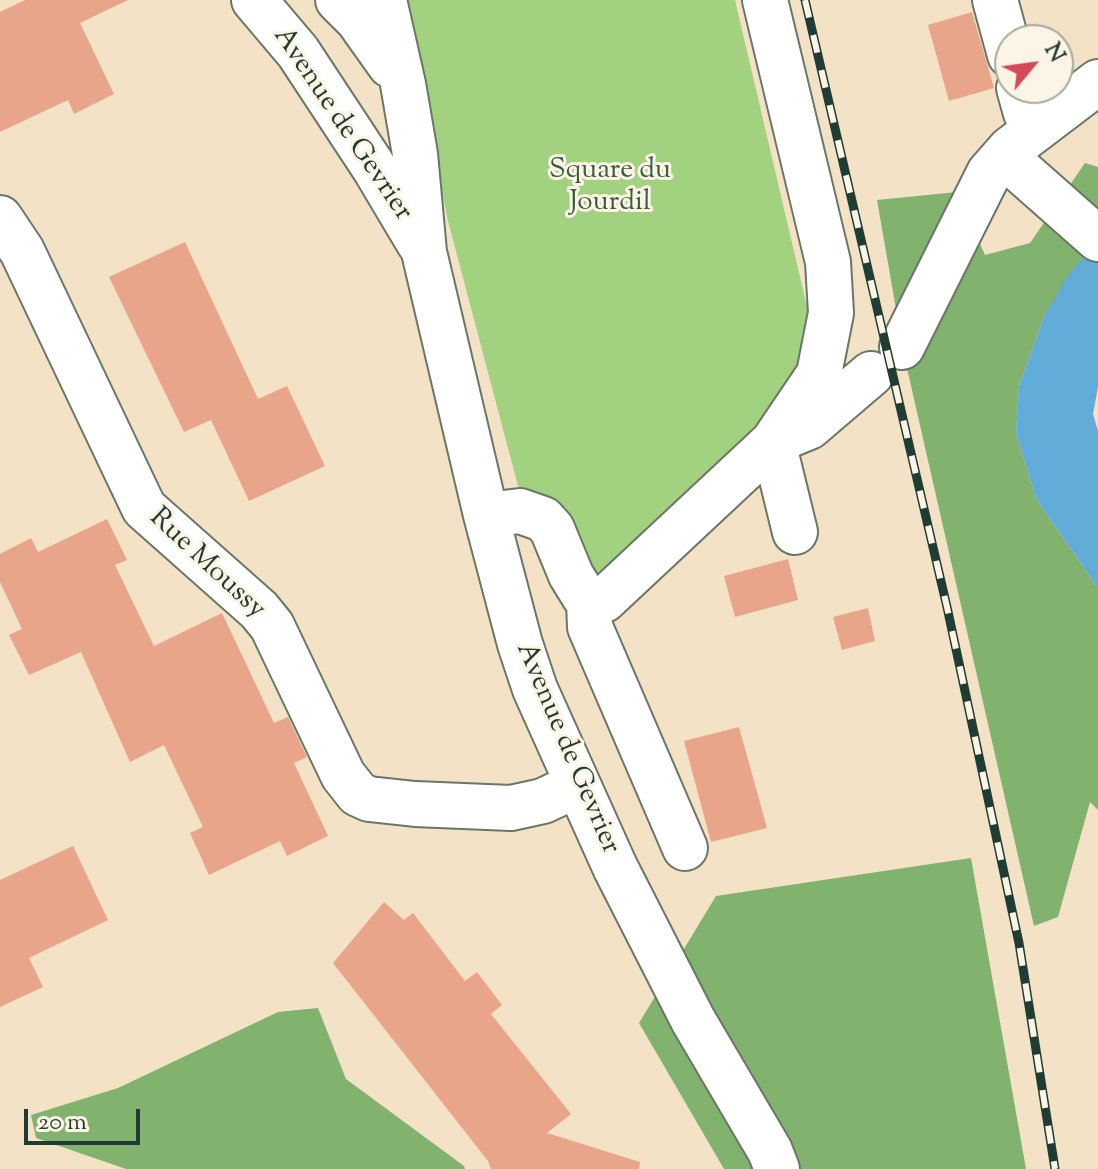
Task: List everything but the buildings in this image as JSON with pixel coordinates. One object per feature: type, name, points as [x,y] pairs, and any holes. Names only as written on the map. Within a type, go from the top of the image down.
[{"type":"street","name":"Avenue de Gevrier","points":[[254,0],[306,63],[424,252]]},
{"type":"street","name":"Avenue de Gevrier","points":[[338,0],[358,20],[403,84]]},
{"type":"street","name":"Avenue de Gevrier","points":[[384,0],[415,154],[424,252],[486,515],[530,674],[615,867],[693,1020],[770,1151],[777,1169]]},
{"type":"street","points":[[589,602],[604,600],[773,442],[819,374],[831,313],[828,262],[765,0]]},
{"type":"street","points":[[995,0],[1002,24]]},
{"type":"street","points":[[773,442],[809,427],[886,361],[989,173],[1019,170],[1098,82]]},
{"type":"street","points":[[1019,170],[1098,239]]},
{"type":"street","name":"Rue Moussy","points":[[0,218],[22,251],[144,508],[244,596],[272,626],[343,775],[358,794],[369,799],[415,804],[511,808],[543,801],[577,785]]},
{"type":"street","points":[[773,442],[795,532]]},
{"type":"street","points":[[486,515],[520,511],[543,519],[552,529],[571,575],[589,602],[590,627],[685,848]]},
{"type":"green space","name":"Square du Jourdil","points":[[404,0],[735,0],[808,311],[801,377],[754,435],[603,582],[518,486],[448,221]]},
{"type":"green space","points":[[1085,163],[1098,167],[1098,242],[1044,317],[1019,386],[1016,434],[1037,500],[1098,588],[1098,810],[1090,802],[1058,917],[1034,926],[904,355],[877,200],[957,192],[985,255],[1030,243]]},
{"type":"green space","points":[[971,858],[1026,1169],[724,1169],[639,1023],[716,896]]},
{"type":"green space","points":[[318,1008],[346,1079],[465,1169],[126,1169],[36,1138],[31,1115],[118,1088],[278,1012]]},
{"type":"water","points":[[1098,242],[1098,387],[1093,414],[1098,431],[1098,588],[1037,500],[1016,434],[1019,386],[1044,317],[1068,275]]},
{"type":"railway","points":[[805,0],[947,607],[1019,943],[1055,1169]]}]
